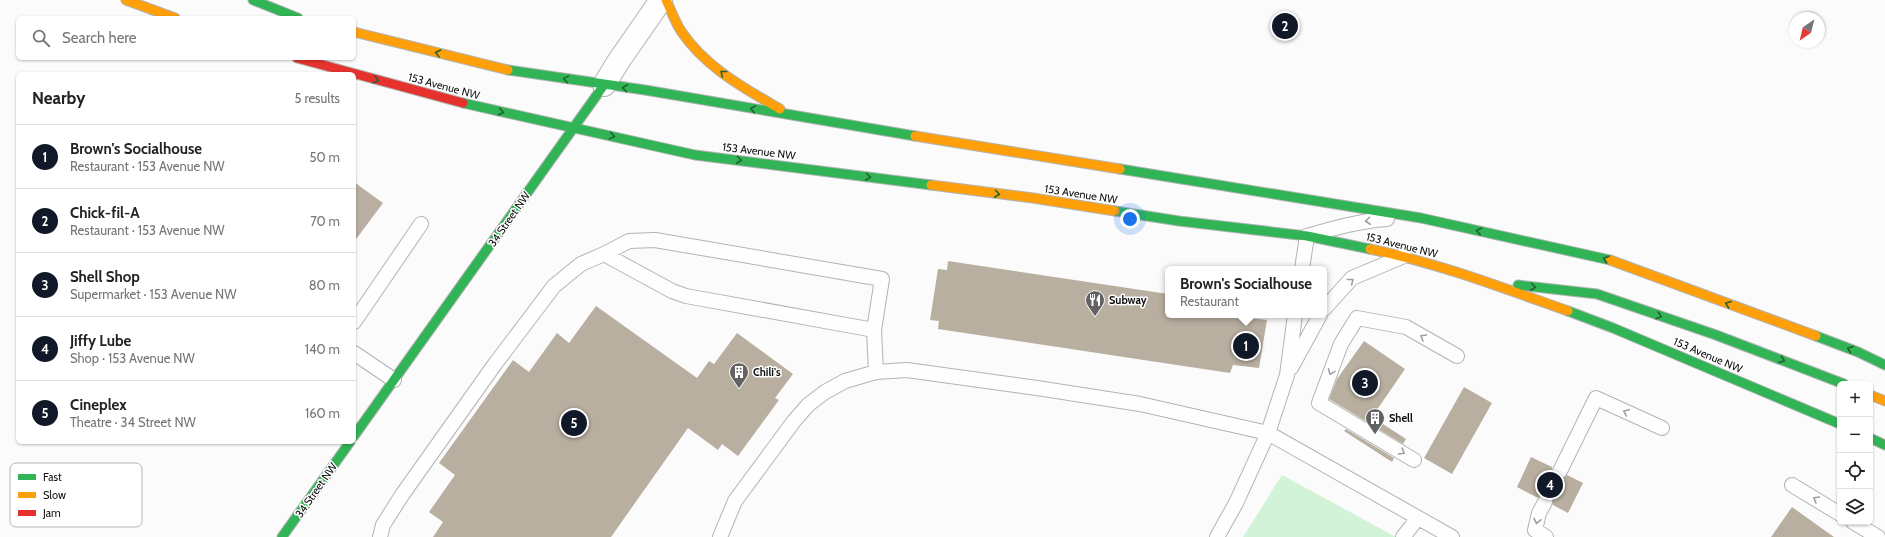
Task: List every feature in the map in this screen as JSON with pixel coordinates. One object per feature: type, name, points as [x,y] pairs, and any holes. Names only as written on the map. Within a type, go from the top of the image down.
[{"type":"main road","points":[[126,0],[170,16]]},
{"type":"main road","points":[[253,0],[293,16]]},
{"type":"main road","points":[[666,0],[680,30],[698,53],[734,82],[792,116]]},
{"type":"main road","points":[[356,33],[505,70],[645,90],[792,116],[1421,218],[1603,258],[1858,352],[1885,365]]},
{"type":"main road","name":"153 Avenue NW","points":[[305,60],[349,72]]},
{"type":"main road","name":"153 Avenue NW","points":[[356,74],[476,107],[695,155],[1032,198],[1179,221],[1307,236],[1404,256],[1481,280],[1613,328],[1837,423]]},
{"type":"main road","name":"34 Street NW","points":[[356,433],[604,85]]},
{"type":"main road","points":[[1481,280],[1597,294],[1716,335],[1837,381]]},
{"type":"main road","points":[[1873,396],[1885,401]]},
{"type":"main road","points":[[1873,439],[1885,445]]},
{"type":"main road","name":"34 Street NW","points":[[282,537],[349,444]]},
{"type":"street","name":"34 Street NW","points":[[604,85],[661,0]]},
{"type":"lane","points":[[1302,266],[1307,236],[1342,225],[1369,220],[1421,218]]},
{"type":"lane","points":[[356,319],[421,224]]},
{"type":"lane","points":[[380,537],[383,524],[402,495],[494,364],[554,286],[581,264],[629,241],[655,240],[882,279],[874,330],[876,372]]},
{"type":"lane","points":[[604,254],[672,291],[686,296],[874,330]]},
{"type":"lane","points":[[1327,306],[1352,278],[1404,256]]},
{"type":"lane","points":[[1217,537],[1236,503],[1268,433],[1287,375],[1296,318]]},
{"type":"lane","points":[[1287,375],[1318,318]]},
{"type":"lane","points":[[1414,460],[1319,403],[1341,344],[1357,318],[1406,327],[1457,356]]},
{"type":"lane","points":[[356,354],[394,380]]},
{"type":"lane","points":[[720,537],[735,502],[798,416],[825,392],[844,381],[876,372],[907,370],[1140,404],[1268,433],[1452,537]]},
{"type":"lane","points":[[1560,471],[1596,398],[1662,428]]},
{"type":"lane","points":[[1792,485],[1837,512]]},
{"type":"lane","points":[[1545,502],[1539,514],[1536,530],[1546,537]]},
{"type":"lane","points":[[1403,537],[1418,518]]},
{"type":"lane","points":[[1858,525],[1878,537]]},
{"type":"green space","points":[[1282,475],[1396,537],[1243,537]]},
{"type":"building","points":[[356,183],[383,203],[356,239]]},
{"type":"building","points":[[948,261],[1165,294],[1165,318],[1251,318],[1267,320],[1259,368],[1233,365],[1230,373],[938,329],[939,321],[930,320],[938,269],[947,270]]},
{"type":"building","points":[[596,306],[697,378],[709,361],[714,364],[737,333],[793,374],[775,398],[779,400],[738,456],[722,444],[718,450],[688,428],[611,537],[433,537],[443,522],[429,512],[455,475],[439,463],[513,360],[529,372],[557,333],[569,343]]},
{"type":"building","points":[[1364,341],[1405,369],[1372,417],[1406,439],[1403,444],[1329,399],[1337,379]]},
{"type":"building","name":"Shell","points":[[1464,387],[1492,403],[1452,474],[1424,458]]},
{"type":"building","points":[[1346,429],[1394,458],[1392,462],[1344,431]]},
{"type":"building","points":[[1531,457],[1552,467],[1552,472],[1556,478],[1561,479],[1567,475],[1583,483],[1568,513],[1553,505],[1552,498],[1549,494],[1541,495],[1538,498],[1517,487]]},
{"type":"building","points":[[1792,507],[1834,537],[1771,537]]},
{"type":"traffic: fast","points":[[253,0],[293,16]]},
{"type":"traffic: fast","points":[[508,70],[645,90],[915,136]]},
{"type":"traffic: fast","points":[[356,433],[604,85]]},
{"type":"traffic: fast","points":[[463,103],[695,155],[931,185]]},
{"type":"traffic: fast","points":[[1120,169],[1421,218],[1610,260]]},
{"type":"traffic: fast","points":[[1115,211],[1179,221],[1307,236],[1370,249]]},
{"type":"traffic: fast","points":[[1518,285],[1597,294],[1716,335],[1837,381]]},
{"type":"traffic: fast","points":[[1568,311],[1613,328],[1837,423]]},
{"type":"traffic: fast","points":[[1816,336],[1858,352],[1885,365]]},
{"type":"traffic: fast","points":[[1873,439],[1885,445]]},
{"type":"traffic: fast","points":[[282,537],[349,444]]},
{"type":"traffic: slow","points":[[126,0],[170,16]]},
{"type":"traffic: slow","points":[[666,0],[681,31],[691,44],[713,66],[739,85],[780,109]]},
{"type":"traffic: slow","points":[[356,32],[508,70]]},
{"type":"traffic: slow","points":[[915,136],[1120,169]]},
{"type":"traffic: slow","points":[[931,185],[1033,198],[1115,211]]},
{"type":"traffic: slow","points":[[1370,249],[1420,261],[1495,285],[1568,311]]},
{"type":"traffic: slow","points":[[1610,260],[1816,336]]},
{"type":"traffic: slow","points":[[1873,396],[1885,401]]},
{"type":"traffic: jam","points":[[304,60],[349,72]]},
{"type":"traffic: jam","points":[[356,74],[463,103]]},
{"type":"place","name":"Chick-fil-A","points":[[1285,26]]},
{"type":"place","name":"Subway","points":[[1095,317]]},
{"type":"place","name":"Brown's Socialhouse","points":[[1246,346]]},
{"type":"place","name":"Shell Shop","points":[[1365,383]]},
{"type":"place","name":"Chili's","points":[[739,389]]},
{"type":"place","name":"Cineplex","points":[[574,423]]},
{"type":"place","name":"Shell","points":[[1375,435]]},
{"type":"place","name":"Jiffy Lube","points":[[1550,485]]}]
